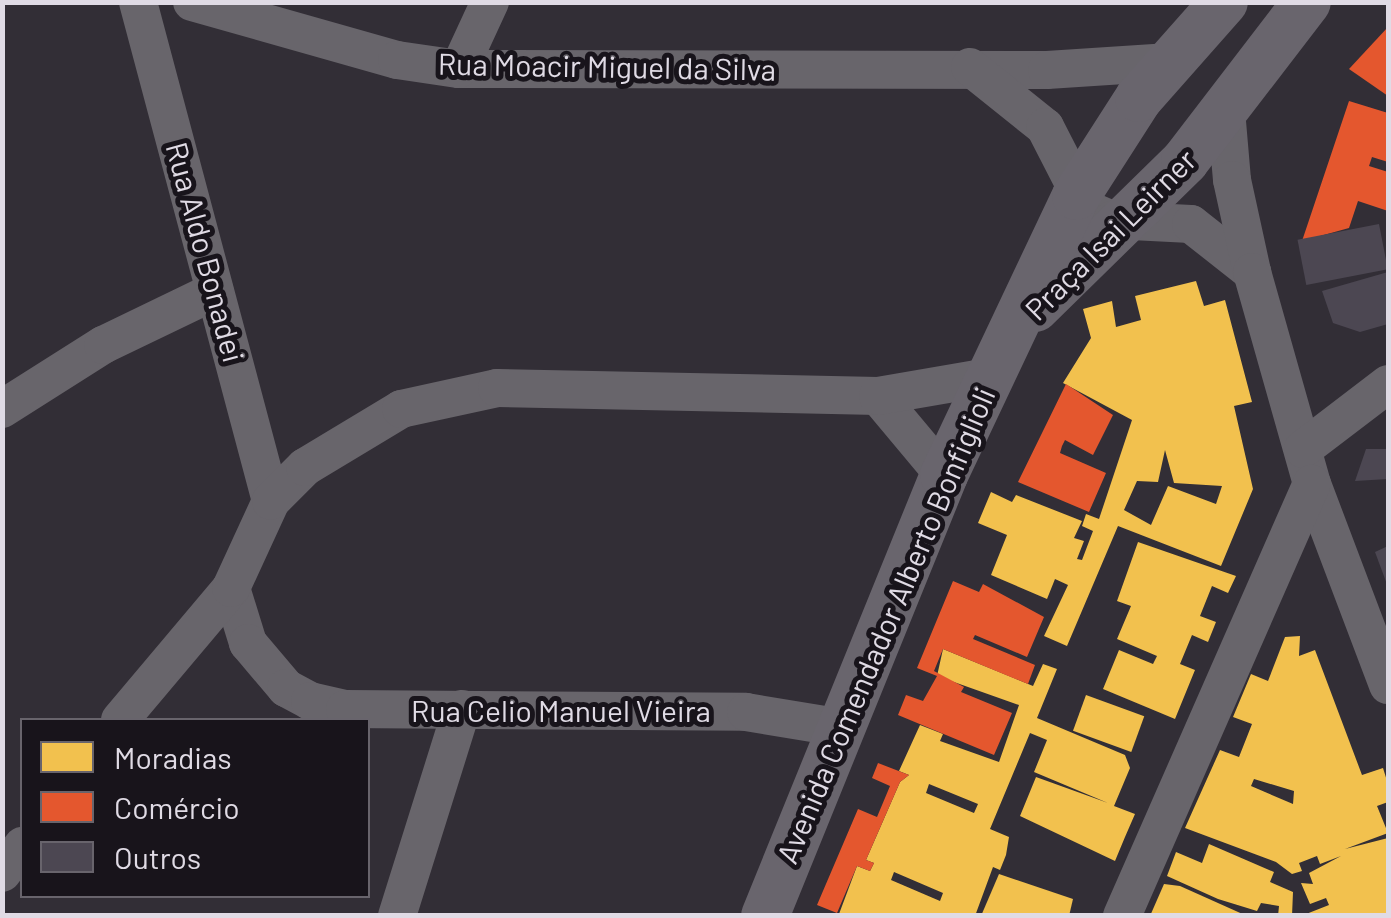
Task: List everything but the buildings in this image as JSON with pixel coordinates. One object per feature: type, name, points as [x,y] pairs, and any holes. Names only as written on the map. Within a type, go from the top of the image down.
[{"type":"main road","points":[[1225,2],[1274,43]]},
{"type":"main road","name":"Praça Isai Leirner","points":[[999,357],[1076,196],[1170,62],[1225,2]]},
{"type":"main road","name":"Praça Isai Leirner","points":[[999,357],[1070,270],[1130,220],[1226,110],[1308,2]]},
{"type":"main road","name":"Avenida Comendador Alberto Bonfiglioli","points":[[764,916],[836,727],[999,357]]},
{"type":"street","name":"Rua Aldo Bonadei","points":[[138,2],[271,501]]},
{"type":"street","name":"Rua Moacir Miguel da Silva","points":[[192,2],[397,60],[459,69],[970,67],[1170,62]]},
{"type":"street","points":[[459,69],[490,2]]},
{"type":"street","points":[[970,67],[1045,127],[1076,196],[1098,216],[1191,224],[1252,272]]},
{"type":"street","points":[[1226,110],[1232,180],[1252,272],[1308,467],[1388,684]]},
{"type":"street","points":[[2,409],[103,345],[216,290]]},
{"type":"street","points":[[122,718],[231,588],[271,501],[305,467],[401,409],[497,388],[878,396],[999,357]]},
{"type":"street","points":[[1122,916],[1308,467],[1388,384]]},
{"type":"street","points":[[878,396],[944,475]]},
{"type":"street","name":"Rua Celio Manuel Vieira","points":[[231,588],[248,643],[286,688],[310,701],[345,709],[746,712],[836,727]]},
{"type":"street","points":[[397,916],[462,709]]},
{"type":"street","points":[[2,873],[20,849]]}]
